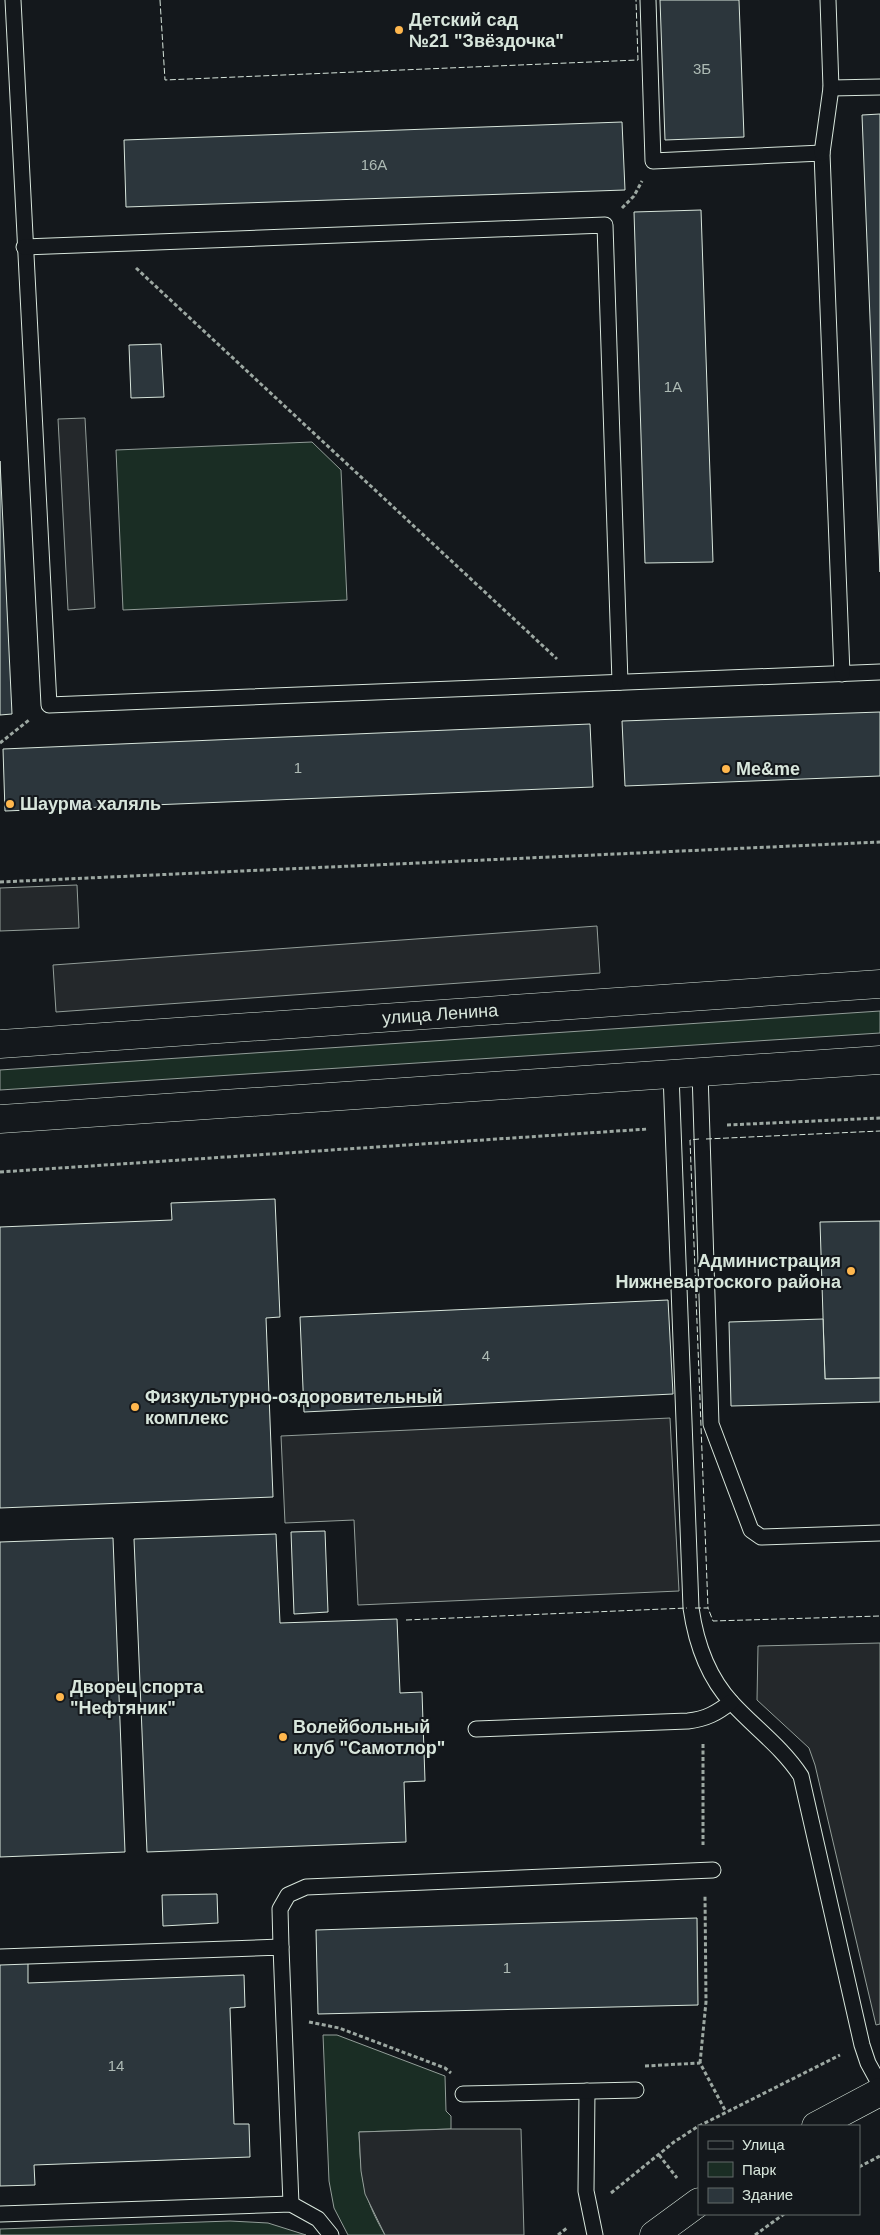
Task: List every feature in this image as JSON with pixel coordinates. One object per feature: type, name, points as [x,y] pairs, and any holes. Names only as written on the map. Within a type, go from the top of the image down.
[{"type":"main road","name":"улица Ленина","points":[[0,1044],[880,984]]},
{"type":"main road","points":[[0,1119],[880,1060]]},
{"type":"main road","points":[[818,2125],[880,2092]]},
{"type":"main road","points":[[654,2235],[698,2203]]},
{"type":"lane","points":[[13,0],[24,247],[49,705],[880,672]]},
{"type":"lane","points":[[648,0],[653,161],[822,153]]},
{"type":"lane","points":[[828,0],[831,88],[822,153],[842,674]]},
{"type":"lane","points":[[831,88],[880,87]]},
{"type":"lane","points":[[24,247],[605,225],[620,682]]},
{"type":"lane","points":[[700,1072],[711,1424],[751,1530],[761,1536],[880,1532]]},
{"type":"lane","points":[[671,1074],[691,1608],[695,1634],[713,1678],[731,1702],[790,1759],[801,1776],[862,2045],[868,2063],[880,2085]]},
{"type":"lane","points":[[476,1729],[688,1721],[703,1719],[718,1713],[731,1702]]},
{"type":"lane","points":[[292,2204],[280,1909],[288,1895],[306,1887],[713,1870]]},
{"type":"lane","points":[[0,1957],[281,1946]]},
{"type":"lane","points":[[463,2094],[636,2090]]},
{"type":"lane","points":[[587,2092],[586,2191],[595,2235]]},
{"type":"lane","points":[[0,2214],[292,2204],[318,2219],[331,2235]]},
{"type":"path","points":[[605,225],[634,196],[653,161]]},
{"type":"path","points":[[110,244],[520,623],[582,684]]},
{"type":"path","points":[[0,743],[49,705]]},
{"type":"path","points":[[0,882],[880,842]]},
{"type":"path","points":[[702,1126],[880,1118]]},
{"type":"path","points":[[0,1172],[673,1128]]},
{"type":"path","points":[[284,2018],[339,2028],[445,2068],[456,2076]]},
{"type":"path","points":[[703,2125],[862,2045]]},
{"type":"path","points":[[640,2066],[700,2063],[726,2112]]},
{"type":"path","points":[[558,2235],[674,2142],[698,2128]]},
{"type":"path","points":[[860,2166],[880,2156]]},
{"type":"path","points":[[755,2235],[783,2215]]},
{"type":"green space","points":[[312,442],[341,470],[347,600],[123,610],[116,450]]},
{"type":"green space","points":[[880,1011],[880,1033],[0,1090],[0,1070]]},
{"type":"green space","points":[[323,2035],[337,2035],[445,2076],[446,2111],[451,2116],[451,2129],[359,2132],[364,2186],[377,2221],[385,2235],[348,2235],[334,2208],[329,2181]]},
{"type":"green space","points":[[230,2221],[268,2223],[306,2235],[0,2235],[0,2229]]},
{"type":"shaded area","points":[[85,418],[95,608],[68,610],[58,419]]},
{"type":"shaded area","points":[[77,885],[79,928],[0,931],[0,888]]},
{"type":"shaded area","points":[[597,926],[600,973],[56,1012],[53,965]]},
{"type":"shaded area","points":[[670,1418],[679,1591],[358,1605],[354,1520],[285,1523],[281,1436]]},
{"type":"shaded area","points":[[880,1643],[880,2024],[876,2025],[815,1765],[809,1748],[757,1700],[758,1646]]},
{"type":"shaded area","points":[[521,2129],[524,2235],[385,2235],[365,2194],[361,2171],[359,2132]]},
{"type":"building","points":[[660,0],[739,0],[744,137],[665,140]]},
{"type":"building","points":[[880,114],[880,572],[862,115]]},
{"type":"building","points":[[622,122],[625,190],[126,207],[124,140]]},
{"type":"building","points":[[701,210],[713,562],[645,563],[634,212]]},
{"type":"building","points":[[161,344],[164,397],[131,398],[129,345]]},
{"type":"building","points":[[0,461],[12,714],[0,715]]},
{"type":"building","points":[[880,712],[880,776],[625,786],[622,721]]},
{"type":"building","points":[[590,724],[593,787],[5,811],[3,749]]},
{"type":"building","name":"Физкультурно-оздоровительный комплекс","points":[[275,1199],[280,1317],[266,1318],[273,1497],[0,1508],[0,1227],[172,1220],[171,1203]]},
{"type":"building","name":"Администрация Нижневартоского района","points":[[880,1221],[880,1378],[825,1379],[820,1222]]},
{"type":"building","points":[[668,1300],[673,1394],[304,1412],[300,1317]]},
{"type":"building","points":[[823,1319],[825,1379],[880,1378],[880,1402],[731,1406],[729,1322]]},
{"type":"building","points":[[325,1531],[328,1612],[294,1614],[291,1532]]},
{"type":"building","name":"Волейбольный клуб \"Самотлор\"","points":[[276,1534],[280,1623],[397,1619],[400,1693],[422,1692],[425,1781],[404,1782],[406,1842],[147,1852],[134,1539]]},
{"type":"building","name":"Дворец спорта \"Нефтяник\"","points":[[113,1538],[125,1852],[0,1857],[0,1542]]},
{"type":"building","points":[[217,1894],[218,1923],[163,1926],[162,1895]]},
{"type":"building","points":[[697,1918],[698,2005],[318,2014],[316,1930]]},
{"type":"building","points":[[28,1963],[28,1983],[244,1975],[245,2007],[230,2008],[234,2124],[249,2124],[250,2157],[34,2165],[35,2185],[0,2186],[0,1964]]},
{"type":"fence","points":[[160,0],[165,80],[638,60],[636,0]]},
{"type":"fence","points":[[706,1139],[880,1131]]},
{"type":"fence","points":[[699,1139],[690,1140],[708,1608]]},
{"type":"fence","points":[[406,1620],[687,1608]]},
{"type":"fence","points":[[695,1608],[708,1608],[713,1621],[880,1616]]},
{"type":"place","name":"Детский сад №21 \"Звёздочка\"","points":[[399,30]]},
{"type":"place","name":"Me&me","points":[[726,769]]},
{"type":"place","name":"Шаурма халяль","points":[[10,804]]},
{"type":"place","name":"Администрация Нижневартоского района","points":[[851,1271]]},
{"type":"place","name":"Физкультурно-оздоровительный комплекс","points":[[135,1407]]},
{"type":"place","name":"Дворец спорта \"Нефтяник\"","points":[[60,1697]]},
{"type":"place","name":"Волейбольный клуб \"Самотлор\"","points":[[283,1737]]}]
